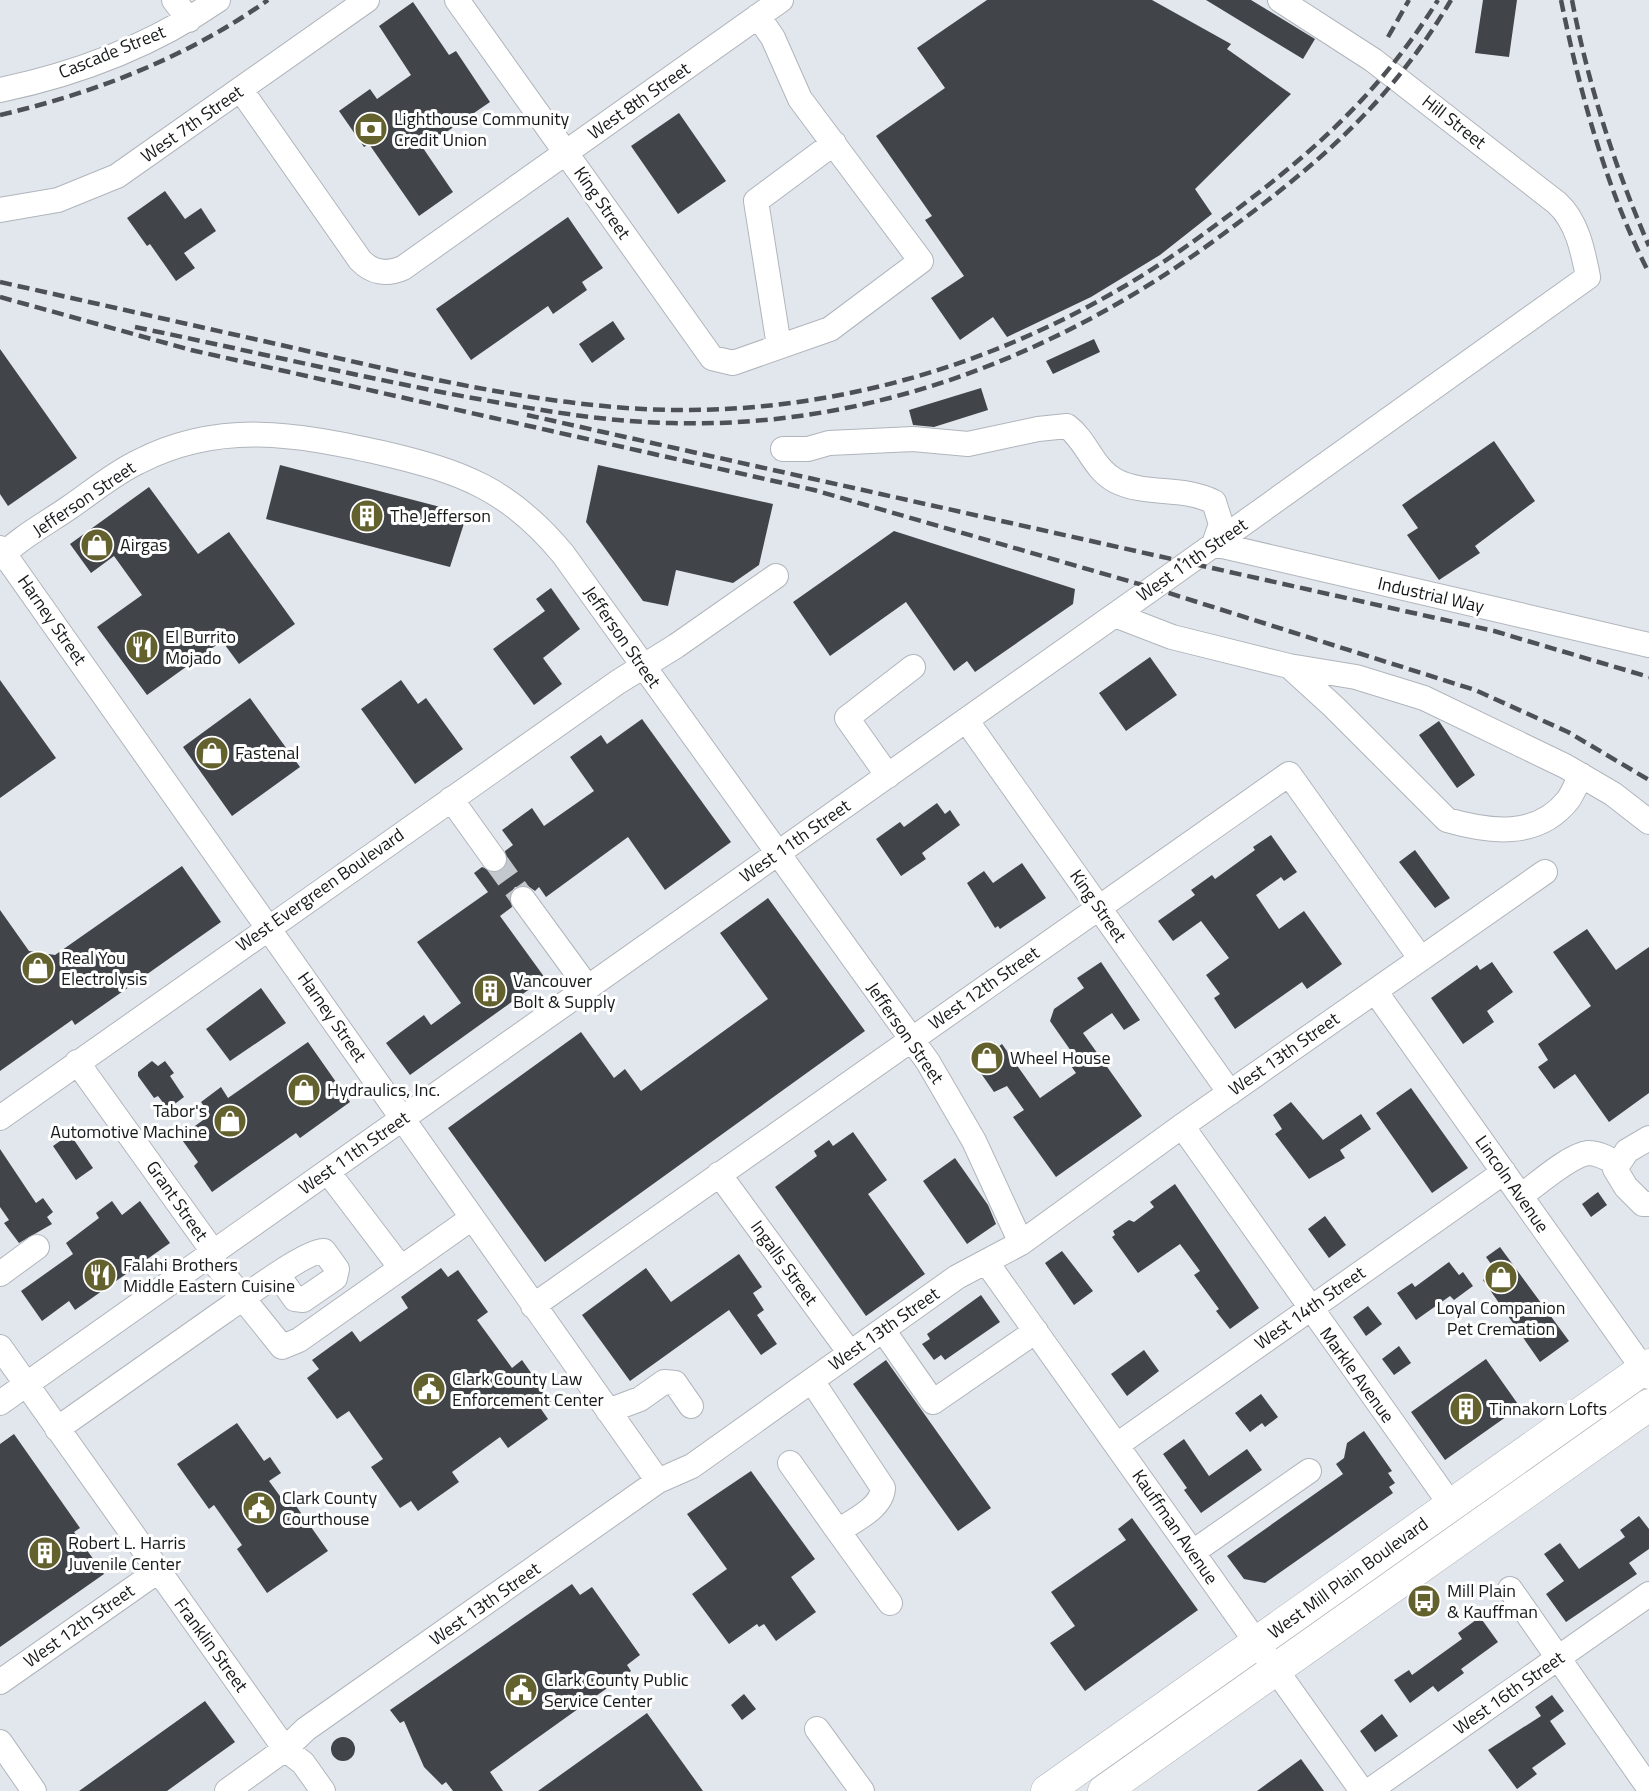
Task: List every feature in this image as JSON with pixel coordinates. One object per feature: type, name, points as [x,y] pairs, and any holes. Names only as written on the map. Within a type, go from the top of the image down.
[{"type":"main road","name":"West Mill Plain Boulevard","points":[[1047,1791],[1450,1505],[1647,1370]]},
{"type":"main road","name":"West Mill Plain Boulevard","points":[[1104,1791],[1649,1406]]},
{"type":"street","points":[[174,0],[189,20]]},
{"type":"street","name":"Cascade Street","points":[[0,90],[86,67],[132,48],[189,20],[218,0]]},
{"type":"street","name":"West 7th Street","points":[[0,210],[58,200],[98,185],[136,164],[367,0]]},
{"type":"street","name":"King Street","points":[[457,0],[712,358],[733,363],[830,329],[921,261],[834,143]]},
{"type":"street","name":"West 8th Street","points":[[241,90],[360,260],[375,271],[392,272],[403,268],[781,0]]},
{"type":"street","name":"Hill Street","points":[[1280,0],[1380,66],[1557,202],[1568,215],[1577,236],[1588,277]]},
{"type":"street","points":[[758,16],[773,38],[800,99],[834,143],[756,201],[779,346]]},
{"type":"street","name":"West 11th Street","points":[[0,1403],[778,854],[1588,277]]},
{"type":"street","points":[[783,449],[808,448],[829,443],[913,440],[968,444],[1038,429],[1067,426],[1077,434],[1098,467],[1114,480],[1132,487],[1202,495],[1214,502],[1221,524],[1214,544]]},
{"type":"street","name":"Jefferson Street","points":[[1,554],[115,476],[165,450],[224,435],[269,434],[317,438],[440,467],[472,479],[503,497],[537,524],[564,554],[928,1062],[974,1141],[1021,1243]]},
{"type":"street","name":"Industrial Way","points":[[1214,544],[1649,645]]},
{"type":"street","name":"Harney Street","points":[[1,554],[268,927],[658,1481]]},
{"type":"street","name":"West Evergreen Boulevard","points":[[0,1118],[451,799],[776,576]]},
{"type":"street","points":[[1115,615],[1172,637],[1289,666],[1356,677],[1424,698],[1581,775],[1613,794],[1649,822]]},
{"type":"street","points":[[1289,666],[1335,707],[1447,820],[1493,829],[1525,829],[1547,818],[1568,800],[1581,775]]},
{"type":"street","points":[[888,776],[847,718],[913,667]]},
{"type":"street","name":"King Street","points":[[966,720],[1230,1093]]},
{"type":"street","name":"West 12th Street","points":[[533,1306],[1289,774],[1421,959]]},
{"type":"street","points":[[451,799],[494,859]]},
{"type":"street","name":"West 13th Street","points":[[227,1791],[285,1749],[306,1730],[658,1481],[692,1466],[957,1277],[1021,1243],[1182,1126],[1545,872]]},
{"type":"street","points":[[523,899],[588,988]]},
{"type":"street","name":"Lincoln Avenue","points":[[1375,991],[1647,1370]]},
{"type":"street","name":"Grant Street","points":[[77,1062],[242,1299],[282,1347],[299,1340],[401,1268]]},
{"type":"street","name":"Markle Avenue","points":[[1182,1126],[1450,1505]]},
{"type":"street","points":[[1649,1138],[1627,1151],[1615,1169],[1626,1187],[1643,1204],[1649,1204]]},
{"type":"street","points":[[1521,1196],[1565,1164],[1586,1153],[1600,1155],[1618,1164]]},
{"type":"street","points":[[328,1172],[401,1268],[472,1218]]},
{"type":"street","name":"West 14th Street","points":[[1117,1445],[1309,1307],[1504,1172]]},
{"type":"street","name":"Ingalls Street","points":[[719,1174],[850,1353]]},
{"type":"street","points":[[3,1265],[37,1246]]},
{"type":"street","name":"Kauffman Avenue","points":[[987,1263],[1362,1791]]},
{"type":"street","points":[[57,1429],[278,1275]]},
{"type":"street","points":[[883,1330],[933,1402],[1036,1331]]},
{"type":"street","name":"Franklin Street","points":[[0,1347],[285,1749],[303,1763],[323,1791]]},
{"type":"street","points":[[812,1380],[883,1488],[883,1496],[874,1507],[838,1531]]},
{"type":"street","points":[[608,1411],[640,1399],[664,1382],[675,1383],[691,1406]]},
{"type":"street","points":[[790,1463],[890,1603]]},
{"type":"street","points":[[1193,1552],[1309,1472]]},
{"type":"street","name":"West 12th Street","points":[[0,1682],[158,1571]]},
{"type":"street","points":[[1510,1589],[1649,1788]]},
{"type":"street","name":"West 16th Street","points":[[1370,1791],[1649,1594]]},
{"type":"street","points":[[817,1729],[862,1791]]},
{"type":"street","points":[[0,1742],[34,1791]]},
{"type":"building","points":[[987,0],[1152,0],[1231,44],[1227,49],[1291,94],[1195,189],[1212,214],[1160,255],[1091,297],[1007,337],[993,317],[960,340],[931,298],[964,276],[925,220],[932,216],[876,136],[945,88],[917,48]]},
{"type":"building","points":[[1206,0],[1251,0],[1315,39],[1303,59]]},
{"type":"building","points":[[1483,0],[1517,0],[1509,57],[1475,53]]},
{"type":"building","points":[[413,2],[449,55],[456,51],[490,102],[423,148],[453,192],[419,216],[369,144],[364,147],[339,111],[370,89],[377,99],[411,75],[379,26]]},
{"type":"building","points":[[679,113],[726,181],[678,214],[631,146]]},
{"type":"building","points":[[165,191],[185,219],[201,208],[216,231],[184,253],[195,268],[176,281],[150,244],[147,246],[127,218]]},
{"type":"building","points":[[568,217],[603,268],[582,282],[587,290],[553,314],[548,306],[471,360],[436,309]]},
{"type":"building","points":[[613,321],[625,339],[592,363],[579,344]]},
{"type":"building","points":[[1094,339],[1100,352],[1053,374],[1046,361]]},
{"type":"building","points":[[0,349],[77,458],[8,506],[0,494]]},
{"type":"building","points":[[981,388],[988,410],[934,427],[913,425],[909,410]]},
{"type":"building","points":[[1494,441],[1535,501],[1475,546],[1480,553],[1439,580],[1407,535],[1418,528],[1402,505]]},
{"type":"building","name":"The Jefferson","points":[[280,465],[467,514],[450,567],[266,519]]},
{"type":"building","points":[[598,465],[773,504],[759,565],[733,583],[676,570],[668,606],[643,601],[586,522]]},
{"type":"building","points":[[149,487],[198,554],[229,532],[295,624],[239,664],[222,641],[147,695],[97,627],[142,595],[114,556],[91,573],[70,544]]},
{"type":"building","points":[[894,531],[1075,589],[1073,604],[975,672],[967,661],[954,671],[906,602],[830,656],[793,602]]},
{"type":"building","points":[[551,588],[580,629],[543,658],[562,684],[534,705],[493,649],[545,611],[536,599]]},
{"type":"building","points":[[1150,657],[1177,695],[1126,731],[1099,693]]},
{"type":"building","points":[[0,680],[56,758],[0,798]]},
{"type":"building","points":[[401,680],[418,704],[426,698],[463,749],[415,784],[361,709]]},
{"type":"building","points":[[250,698],[300,767],[232,816],[183,747]]},
{"type":"building","points":[[642,719],[731,842],[665,890],[628,837],[546,897],[539,887],[535,891],[528,886],[515,887],[510,894],[512,907],[500,916],[545,978],[410,1075],[386,1043],[424,1015],[431,1025],[461,1003],[417,942],[488,892],[474,873],[482,867],[496,873],[507,865],[505,851],[513,845],[502,830],[532,808],[544,826],[594,791],[570,757],[601,735],[607,744]]},
{"type":"building","points":[[1439,721],[1475,775],[1457,788],[1419,735]]},
{"type":"building","points":[[937,803],[945,814],[950,810],[960,825],[922,853],[926,859],[901,876],[876,839],[900,822],[904,827]]},
{"type":"building","points":[[1271,835],[1297,872],[1284,881],[1281,877],[1256,895],[1279,929],[1304,911],[1342,964],[1307,989],[1302,982],[1235,1029],[1214,998],[1220,994],[1206,975],[1229,958],[1201,921],[1173,941],[1158,921],[1195,895],[1191,890],[1212,875],[1215,879],[1255,850],[1253,847]]},
{"type":"building","points":[[1415,850],[1450,898],[1435,908],[1399,862]]},
{"type":"building","points":[[1022,863],[1046,898],[1000,929],[998,926],[995,928],[967,883],[984,871],[993,883]]},
{"type":"building","points":[[182,866],[221,922],[75,1025],[72,1020],[0,1071],[0,910],[29,951],[55,955]]},
{"type":"building","points":[[768,898],[865,1031],[545,1262],[448,1128],[581,1032],[614,1078],[625,1069],[641,1091],[768,999],[720,933]]},
{"type":"building","points":[[1587,929],[1616,970],[1649,947],[1649,1093],[1609,1122],[1575,1074],[1554,1089],[1538,1067],[1548,1060],[1538,1044],[1591,1006],[1553,952]]},
{"type":"building","points":[[1101,962],[1140,1020],[1124,1030],[1112,1013],[1083,1033],[1142,1116],[1056,1177],[1013,1117],[1024,1110],[1007,1086],[994,1092],[971,1059],[994,1042],[998,1047],[1002,1044],[1040,1098],[1076,1073],[1064,1056],[1071,1051],[1050,1021],[1054,1009],[1084,988],[1077,978]]},
{"type":"building","points":[[1492,962],[1513,992],[1487,1011],[1494,1022],[1463,1044],[1431,998],[1477,965],[1480,970]]},
{"type":"building","points":[[261,988],[286,1023],[230,1061],[206,1029]]},
{"type":"building","points":[[308,1042],[350,1102],[300,1138],[296,1133],[212,1192],[194,1166],[198,1162],[180,1137],[210,1115],[201,1102],[221,1087],[228,1098]]},
{"type":"building","points":[[152,1061],[158,1066],[165,1061],[174,1073],[170,1076],[184,1097],[168,1109],[158,1096],[154,1098],[138,1076],[138,1072]]},
{"type":"building","points":[[1411,1088],[1468,1168],[1432,1193],[1376,1113]]},
{"type":"building","points":[[1291,1102],[1323,1140],[1361,1114],[1371,1129],[1340,1150],[1345,1158],[1309,1179],[1275,1134],[1282,1129],[1273,1115]]},
{"type":"building","points":[[853,1132],[887,1180],[868,1194],[925,1274],[866,1316],[775,1187],[817,1156],[814,1151],[829,1140],[833,1146]]},
{"type":"building","points":[[70,1134],[93,1168],[76,1180],[53,1146]]},
{"type":"building","points":[[0,1149],[36,1203],[43,1198],[53,1212],[47,1217],[52,1224],[19,1243],[4,1223],[9,1220],[0,1207]]},
{"type":"building","points":[[955,1158],[988,1205],[996,1224],[967,1244],[923,1181]]},
{"type":"building","points":[[1175,1184],[1259,1308],[1230,1329],[1216,1311],[1219,1309],[1194,1275],[1200,1271],[1180,1244],[1138,1273],[1112,1237],[1115,1235],[1113,1231],[1129,1220],[1134,1222],[1154,1207],[1150,1202]]},
{"type":"building","points":[[1598,1192],[1607,1205],[1591,1217],[1582,1204]]},
{"type":"building","points":[[112,1201],[122,1215],[140,1201],[170,1243],[75,1310],[69,1301],[42,1321],[21,1291],[73,1254],[66,1243],[99,1218],[96,1213]]},
{"type":"building","points":[[1325,1216],[1346,1245],[1329,1258],[1308,1229]]},
{"type":"building","points":[[1500,1247],[1569,1341],[1540,1362],[1483,1280],[1496,1271],[1486,1257]]},
{"type":"building","points":[[1062,1251],[1093,1291],[1074,1305],[1045,1263]]},
{"type":"building","points":[[739,1254],[762,1287],[753,1293],[764,1310],[757,1315],[777,1344],[761,1355],[729,1310],[630,1381],[582,1315],[646,1268],[671,1302]]},
{"type":"building","points":[[1449,1262],[1459,1275],[1463,1272],[1473,1286],[1454,1300],[1450,1296],[1416,1320],[1397,1293],[1412,1283],[1415,1287]]},
{"type":"building","name":"Clark County Law Enforcement Center","points":[[441,1268],[448,1277],[458,1270],[488,1312],[477,1320],[512,1368],[522,1360],[551,1401],[541,1409],[548,1419],[508,1448],[500,1437],[452,1472],[459,1482],[418,1511],[411,1501],[400,1508],[371,1467],[383,1459],[349,1411],[337,1419],[307,1378],[319,1369],[312,1360],[352,1331],[360,1342],[408,1308],[401,1297]]},
{"type":"building","points":[[981,1295],[1000,1322],[945,1360],[941,1355],[934,1360],[922,1344],[930,1339],[927,1334]]},
{"type":"building","points":[[1368,1306],[1382,1324],[1366,1336],[1353,1317]]},
{"type":"building","points":[[1399,1346],[1411,1363],[1394,1375],[1382,1359]]},
{"type":"building","points":[[1144,1350],[1159,1371],[1127,1396],[1111,1374]]},
{"type":"building","name":"Tinnakorn Lofts","points":[[1486,1359],[1520,1407],[1445,1460],[1411,1412]]},
{"type":"building","points":[[886,1360],[991,1508],[958,1531],[853,1384]]},
{"type":"building","points":[[1261,1394],[1278,1417],[1265,1427],[1262,1423],[1250,1432],[1235,1413]]},
{"type":"building","name":"Clark County Courthouse","points":[[237,1423],[264,1461],[270,1457],[281,1473],[269,1481],[288,1507],[294,1503],[328,1551],[267,1593],[237,1549],[242,1545],[214,1505],[209,1509],[177,1464]]},
{"type":"building","points":[[1364,1431],[1392,1471],[1388,1473],[1395,1483],[1389,1487],[1393,1493],[1265,1583],[1244,1579],[1227,1556],[1343,1474],[1336,1464],[1344,1458],[1347,1443]]},
{"type":"building","name":"Robert L. Harris Juvenile Center","points":[[14,1434],[80,1528],[74,1532],[104,1574],[0,1647],[0,1444]]},
{"type":"building","points":[[1184,1439],[1209,1476],[1247,1449],[1262,1470],[1201,1513],[1184,1490],[1187,1488],[1163,1454]]},
{"type":"building","points":[[751,1471],[815,1559],[791,1577],[816,1612],[776,1641],[764,1624],[759,1627],[757,1624],[729,1644],[692,1594],[727,1569],[687,1514]]},
{"type":"building","points":[[1639,1516],[1649,1529],[1649,1549],[1629,1563],[1637,1574],[1566,1622],[1546,1594],[1564,1581],[1544,1554],[1560,1543],[1579,1569],[1625,1537],[1620,1530]]},
{"type":"building","points":[[1132,1518],[1198,1610],[1085,1691],[1050,1643],[1075,1626],[1051,1592],[1126,1540],[1118,1529]]},
{"type":"building","name":"Clark County Public Service Center","points":[[572,1584],[580,1595],[592,1587],[640,1655],[627,1665],[631,1671],[490,1772],[503,1791],[453,1791],[446,1782],[442,1785],[424,1767],[404,1721],[400,1723],[390,1710]]},
{"type":"building","points":[[1480,1617],[1498,1642],[1461,1669],[1464,1673],[1438,1692],[1433,1686],[1410,1703],[1394,1680],[1409,1670],[1412,1675],[1462,1639],[1458,1633]]},
{"type":"building","points":[[744,1694],[756,1709],[742,1720],[731,1705]]},
{"type":"building","points":[[1552,1695],[1564,1711],[1550,1721],[1566,1744],[1532,1768],[1537,1774],[1517,1789],[1488,1750],[1541,1716],[1535,1707]]},
{"type":"building","points":[[205,1701],[235,1742],[167,1791],[79,1791]]},
{"type":"building","points":[[647,1713],[703,1791],[538,1791]]},
{"type":"building","points":[[1382,1714],[1398,1736],[1375,1752],[1360,1731]]},
{"type":"building","points":[[343,1737],[351,1741],[355,1749],[351,1757],[343,1761],[335,1757],[331,1749],[335,1741]]},
{"type":"building","points":[[1301,1759],[1324,1791],[1257,1791]]},
{"type":"tunnel","points":[[494,859],[523,899]]},
{"type":"railway","points":[[0,115],[71,96],[140,71],[206,39],[268,0]]},
{"type":"railway","points":[[1388,37],[1409,0]]},
{"type":"railway","points":[[0,282],[409,374],[495,391],[582,404],[626,408],[704,410],[782,404],[858,391],[933,372],[1006,345],[1077,313],[1144,274],[1243,205],[1306,154],[1335,127],[1389,69],[1438,0]]},
{"type":"railway","points":[[135,327],[467,397],[620,420],[672,423],[746,422],[818,413],[889,398],[959,377],[1026,350],[1092,318],[1155,281],[1215,240],[1316,161],[1346,133],[1401,73],[1451,0]]},
{"type":"railway","points":[[1561,0],[1596,140],[1620,208],[1649,273]]},
{"type":"railway","points":[[1572,0],[1594,94],[1625,186],[1649,246]]},
{"type":"railway","points":[[0,297],[191,350],[814,490],[1153,588],[1475,690],[1568,732],[1649,780]]},
{"type":"railway","points":[[527,415],[1494,631],[1649,677]]},
{"type":"place","name":"Lighthouse Community Credit Union","points":[[371,129]]},
{"type":"place","name":"The Jefferson","points":[[367,516]]},
{"type":"place","name":"Airgas","points":[[97,545]]},
{"type":"place","name":"El Burrito Mojado","points":[[142,647]]},
{"type":"place","name":"Fastenal","points":[[212,753]]},
{"type":"place","name":"Real You Electrolysis","points":[[38,968]]},
{"type":"place","name":"Vancouver Bolt & Supply","points":[[490,991]]},
{"type":"place","name":"Wheel House","points":[[987,1058]]},
{"type":"place","name":"Hydraulics, Inc.","points":[[304,1090]]},
{"type":"place","name":"Tabor's Automotive Machine","points":[[230,1121]]},
{"type":"place","name":"Falahi Brothers Middle Eastern Cuisine","points":[[100,1275]]},
{"type":"place","name":"Loyal Companion Pet Cremation","points":[[1501,1277]]},
{"type":"place","name":"Clark County Law Enforcement Center","points":[[429,1389]]},
{"type":"place","name":"Tinnakorn Lofts","points":[[1466,1409]]},
{"type":"place","name":"Clark County Courthouse","points":[[259,1508]]},
{"type":"place","name":"Robert L. Harris Juvenile Center","points":[[45,1553]]},
{"type":"place","name":"Mill Plain & Kauffman","points":[[1424,1601]]},
{"type":"place","name":"Clark County Public Service Center","points":[[521,1690]]}]
